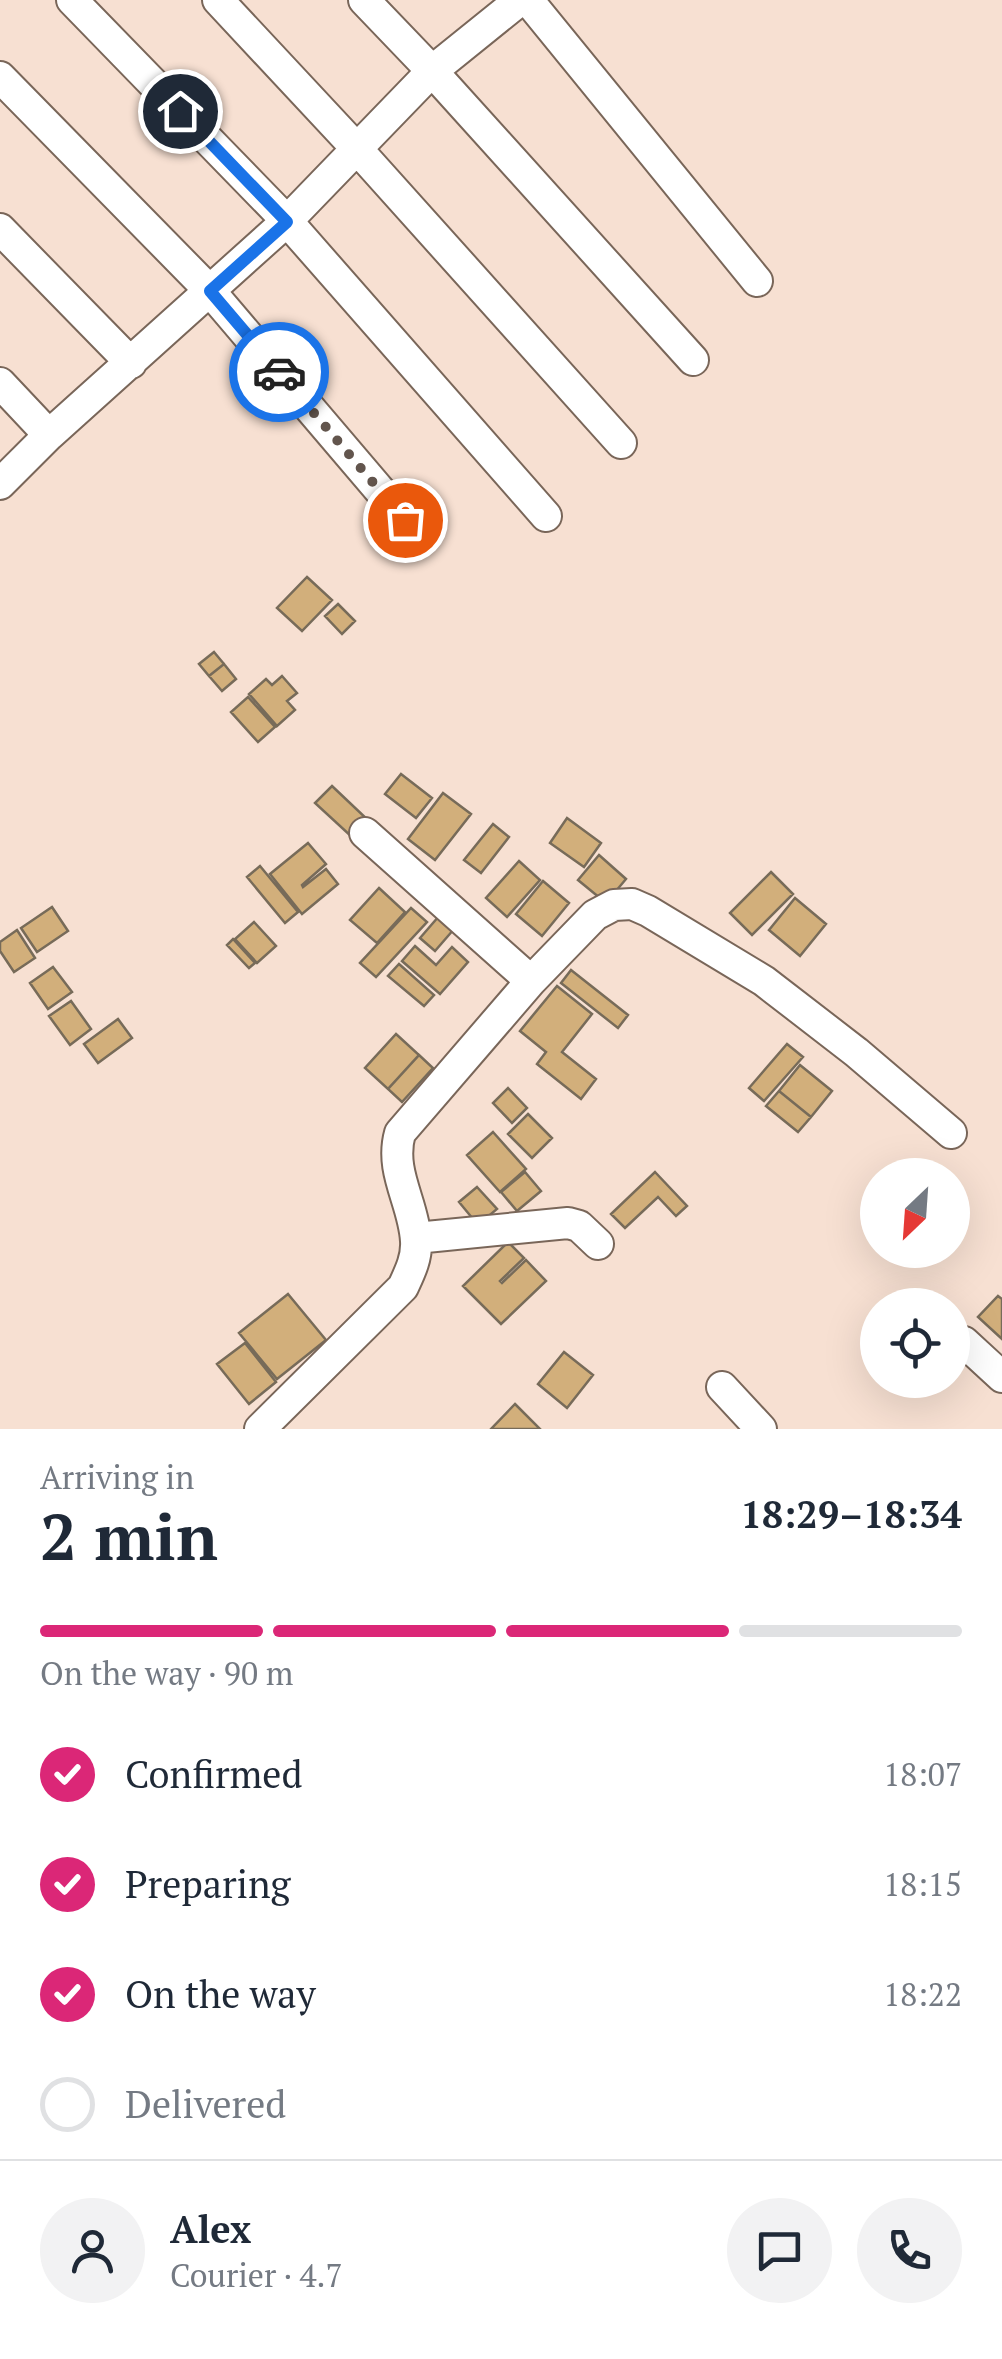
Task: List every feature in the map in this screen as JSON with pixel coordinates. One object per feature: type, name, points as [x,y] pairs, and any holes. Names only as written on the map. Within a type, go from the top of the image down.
[{"type":"street","points":[[72,0],[287,222],[546,516]]},
{"type":"street","points":[[218,0],[621,443]]},
{"type":"street","points":[[364,0],[693,360]]},
{"type":"street","points":[[0,484],[49,434],[287,222],[432,72],[520,0]]},
{"type":"street","points":[[528,0],[757,281]]},
{"type":"street","points":[[0,76],[210,291],[405,520]]},
{"type":"street","points":[[0,229],[131,363]]},
{"type":"street","points":[[0,383],[49,434]]},
{"type":"street","points":[[365,833],[531,981]]},
{"type":"street","points":[[260,1429],[403,1286],[411,1271],[416,1238],[396,1162],[400,1133],[531,981],[595,915],[614,906],[632,904],[648,910],[764,982],[856,1052],[951,1134]]},
{"type":"street","points":[[416,1238],[568,1223],[579,1226],[598,1244]]},
{"type":"street","points":[[970,1347],[1002,1376]]},
{"type":"street","points":[[722,1387],[761,1429]]},
{"type":"building","points":[[307,577],[332,600],[302,631],[277,608]]},
{"type":"building","points":[[338,604],[355,621],[342,634],[325,616]]},
{"type":"building","points":[[214,652],[224,664],[209,676],[199,664]]},
{"type":"building","points":[[224,664],[236,679],[222,691],[209,676]]},
{"type":"building","points":[[282,676],[297,693],[287,701],[295,710],[277,726],[249,694],[266,679],[272,685]]},
{"type":"building","points":[[248,697],[275,727],[258,742],[231,712]]},
{"type":"building","points":[[401,774],[432,798],[416,818],[385,794]]},
{"type":"building","points":[[332,786],[369,821],[353,838],[315,803]]},
{"type":"building","points":[[443,793],[471,814],[435,860],[408,839]]},
{"type":"building","points":[[567,818],[601,843],[584,867],[550,843]]},
{"type":"building","points":[[493,824],[509,837],[481,873],[464,860]]},
{"type":"building","points":[[308,843],[326,864],[303,887],[326,869],[338,884],[302,914],[270,874]]},
{"type":"building","points":[[599,855],[626,879],[606,903],[578,880]]},
{"type":"building","points":[[519,861],[540,880],[507,917],[486,898]]},
{"type":"building","points":[[260,866],[298,912],[285,923],[247,877]]},
{"type":"building","points":[[771,872],[793,894],[752,935],[730,913]]},
{"type":"building","points":[[543,881],[569,903],[542,936],[516,914]]},
{"type":"building","points":[[379,888],[405,912],[377,943],[350,920]]},
{"type":"building","points":[[795,898],[826,924],[800,956],[769,930]]},
{"type":"building","points":[[52,907],[68,931],[37,952],[21,928]]},
{"type":"building","points":[[411,908],[427,922],[376,977],[360,963]]},
{"type":"building","points":[[446,908],[461,921],[435,951],[420,938]]},
{"type":"building","points":[[254,922],[276,946],[257,963],[235,939]]},
{"type":"building","points":[[17,930],[35,958],[14,972],[0,951],[0,942]]},
{"type":"building","points":[[233,939],[255,963],[249,968],[227,945]]},
{"type":"building","points":[[415,946],[436,965],[452,947],[468,962],[440,994],[402,961]]},
{"type":"building","points":[[399,964],[434,995],[424,1006],[388,976]]},
{"type":"building","points":[[53,967],[72,992],[48,1009],[30,983]]},
{"type":"building","points":[[571,970],[628,1015],[618,1028],[561,983]]},
{"type":"building","points":[[557,986],[592,1014],[562,1052],[596,1079],[581,1099],[537,1064],[546,1052],[520,1031]]},
{"type":"building","points":[[71,1001],[91,1029],[70,1045],[49,1016]]},
{"type":"building","points":[[118,1019],[132,1038],[98,1063],[84,1044]]},
{"type":"building","points":[[396,1034],[419,1055],[388,1089],[365,1068]]},
{"type":"building","points":[[787,1044],[803,1057],[764,1101],[749,1088]]},
{"type":"building","points":[[419,1055],[433,1068],[402,1102],[388,1089]]},
{"type":"building","points":[[800,1065],[832,1091],[811,1117],[779,1091]]},
{"type":"building","points":[[508,1088],[527,1108],[512,1123],[493,1103]]},
{"type":"building","points":[[779,1091],[811,1117],[798,1132],[766,1106]]},
{"type":"building","points":[[528,1114],[552,1138],[532,1158],[508,1134]]},
{"type":"building","points":[[493,1132],[526,1169],[500,1192],[467,1155]]},
{"type":"building","points":[[525,1172],[541,1191],[517,1211],[501,1192]]},
{"type":"building","points":[[655,1172],[687,1206],[676,1216],[658,1197],[625,1228],[611,1214]]},
{"type":"building","points":[[477,1187],[497,1209],[478,1225],[459,1202]]},
{"type":"building","points":[[508,1242],[524,1258],[500,1281],[526,1260],[546,1281],[501,1324],[463,1286]]},
{"type":"building","points":[[288,1294],[326,1340],[277,1379],[239,1333]]},
{"type":"building","points":[[998,1296],[1002,1299],[1002,1339],[978,1317]]},
{"type":"building","points":[[245,1343],[276,1382],[249,1404],[217,1364]]},
{"type":"building","points":[[564,1352],[593,1375],[567,1408],[538,1384]]},
{"type":"building","points":[[515,1404],[540,1429],[491,1429]]},
{"type":"way so far","points":[[279,372],[405,520]]},
{"type":"route","points":[[180,111],[287,222],[210,291],[279,372]]}]
